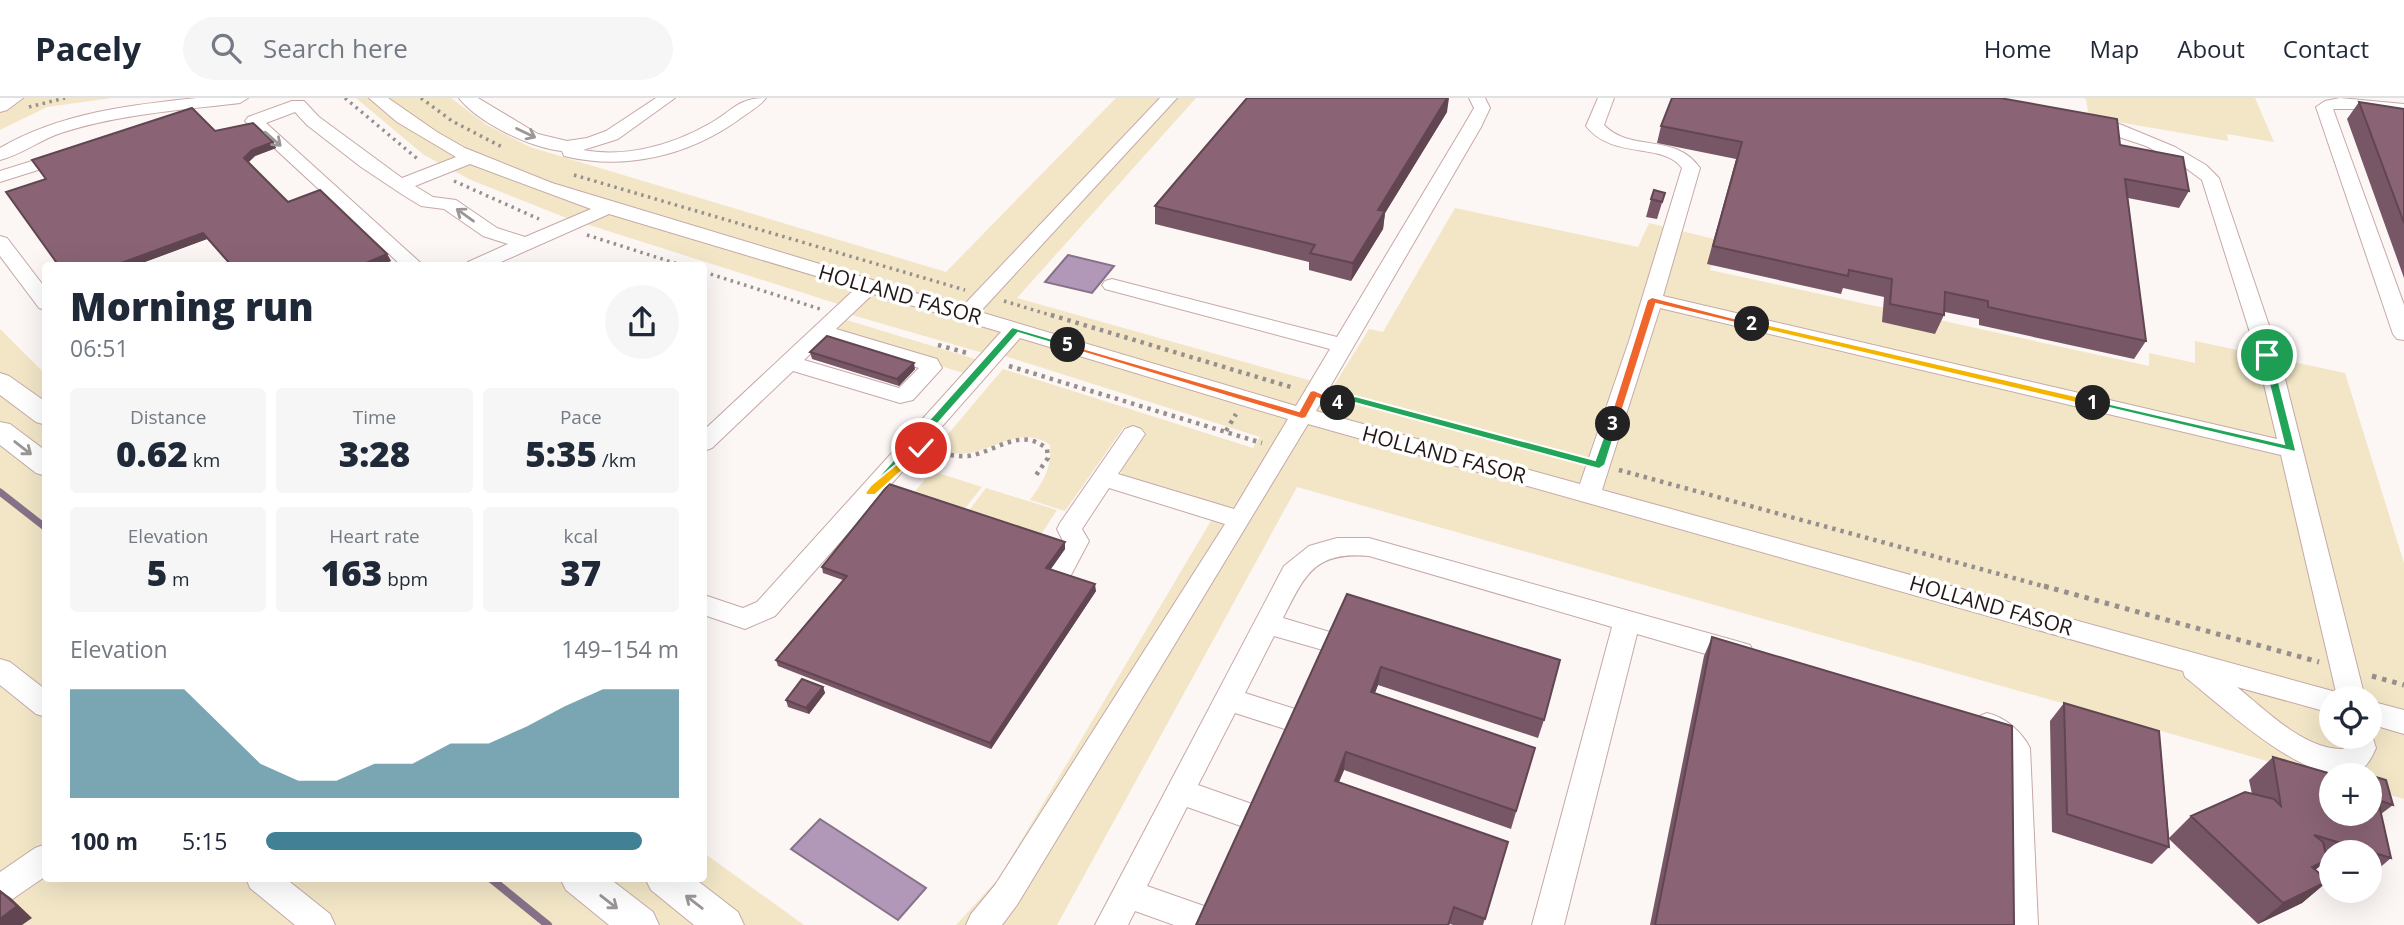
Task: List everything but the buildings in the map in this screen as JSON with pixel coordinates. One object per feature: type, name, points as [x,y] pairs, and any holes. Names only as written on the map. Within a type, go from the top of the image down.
[{"type":"main road","points":[[0,382],[42,413]]},
{"type":"main road","points":[[0,431],[42,463]]},
{"type":"main road","points":[[584,882],[639,925]]},
{"type":"main road","points":[[669,882],[724,925]]},
{"type":"street","points":[[6,103],[26,98]]},
{"type":"street","points":[[0,155],[37,136],[82,121],[240,98]]},
{"type":"street","name":"HOLLAND FASOR","points":[[377,98],[421,132],[468,158],[505,174],[608,208],[1016,329],[1308,404],[1589,495],[2319,699]]},
{"type":"street","points":[[467,98],[502,121],[553,145],[578,155],[599,157],[624,156],[667,148],[715,128],[758,98]]},
{"type":"street","points":[[553,145],[592,142],[613,135],[667,98]]},
{"type":"street","points":[[967,314],[1169,98]]},
{"type":"street","points":[[982,925],[1006,895],[1240,520],[1340,345],[1472,127],[1482,108],[1477,98]]},
{"type":"street","points":[[1589,495],[1691,168],[1689,162],[1680,156],[1617,142],[1598,132],[1595,126],[1606,98]]},
{"type":"street","points":[[2404,109],[2348,101],[2330,102],[2324,107],[2404,334]]},
{"type":"street","points":[[410,262],[254,121],[294,102],[313,121],[401,186],[428,202],[449,204],[490,232],[526,244]]},
{"type":"street","points":[[2064,116],[2127,132],[2199,167],[2210,178],[2267,355],[2348,686]]},
{"type":"street","points":[[401,186],[468,158]]},
{"type":"street","points":[[0,177],[32,166]]},
{"type":"street","points":[[484,262],[608,208]]},
{"type":"street","points":[[0,242],[42,299]]},
{"type":"street","points":[[1112,285],[1340,345]]},
{"type":"street","points":[[838,378],[870,346],[870,286]]},
{"type":"street","points":[[1652,300],[2291,450]]},
{"type":"street","points":[[707,606],[745,619],[766,609],[927,443],[1016,329]]},
{"type":"street","points":[[707,440],[764,387],[838,378],[903,396],[931,368],[931,365],[870,346]]},
{"type":"street","points":[[838,378],[870,346]]},
{"type":"street","points":[[838,378],[870,346]]},
{"type":"street","points":[[1062,568],[1076,541],[1069,529],[1133,434]]},
{"type":"street","points":[[1102,478],[1240,520]]},
{"type":"street","points":[[1111,925],[1293,573],[1303,561],[1327,548],[1354,545],[1767,661]]},
{"type":"street","points":[[1548,925],[1627,621]]},
{"type":"street","points":[[1266,624],[1323,640]]},
{"type":"street","points":[[2186,662],[2259,719],[2310,754],[2325,760],[2351,761],[2361,749]]},
{"type":"street","points":[[0,670],[42,703]]},
{"type":"street","points":[[1227,699],[1285,717]]},
{"type":"street","points":[[2382,716],[2404,722]]},
{"type":"street","points":[[1966,719],[1992,726],[2016,748],[2022,925]]},
{"type":"street","points":[[1180,792],[1241,813]]},
{"type":"street","points":[[0,890],[42,861]]},
{"type":"street","points":[[266,882],[319,925]]},
{"type":"street","points":[[1127,894],[1193,917]]},
{"type":"street","points":[[993,925],[1006,895]]},
{"type":"path","points":[[345,98],[387,136],[435,172],[564,228],[671,262]]},
{"type":"path","points":[[421,98],[452,121],[515,153]]},
{"type":"path","points":[[572,174],[985,295],[1308,404],[1355,399],[2404,685]]},
{"type":"path","points":[[927,443],[964,457],[1019,439],[1034,440],[1047,449],[1048,458],[1034,478]]},
{"type":"shaded area","points":[[0,98],[112,98],[47,107],[0,130]]},
{"type":"shaded area","points":[[356,98],[451,98],[487,125],[530,147],[946,272],[1116,98],[1196,98],[1017,298],[1333,387],[1369,329],[1383,332],[1455,208],[1638,247],[1649,223],[1722,241],[1710,270],[2149,366],[2149,353],[2195,363],[2195,341],[2345,373],[2404,563],[2404,799],[2382,793],[2382,763],[2319,763],[2319,776],[1297,487],[1057,925],[956,925],[999,878],[1218,509],[1122,475],[1121,471],[1146,434],[1124,427],[1065,511],[1030,500],[1046,474],[1050,461],[1050,445],[1036,438],[1022,438],[966,453],[952,453],[938,446],[1003,369],[1253,448],[1260,437],[986,350],[983,353],[852,315],[857,310],[564,217],[471,180],[424,155]]},
{"type":"shaded area","points":[[2083,98],[2255,98],[2274,142],[2227,134],[2228,141],[2089,117],[2086,99]]},
{"type":"shaded area","points":[[1068,255],[1114,266],[1092,293],[1045,282]]},
{"type":"shaded area","points":[[843,319],[982,361],[970,375],[829,332]]},
{"type":"shaded area","points":[[0,329],[42,371],[42,882],[707,882],[707,855],[804,925],[0,925]]},
{"type":"shaded area","points":[[932,471],[982,487],[963,511],[912,495]]},
{"type":"shaded area","points":[[986,488],[1057,510],[1040,536],[967,513]]},
{"type":"shaded area","points":[[820,819],[926,888],[898,920],[791,849]]},
{"type":"waterway","points":[[0,492],[42,525]]},
{"type":"waterway","points":[[495,882],[548,925]]},
{"type":"route","points":[[921,448],[871,493],[1016,329],[1302,415],[1314,393],[1340,404],[1355,399],[1599,465],[1652,300],[2291,450],[2267,355]]}]
